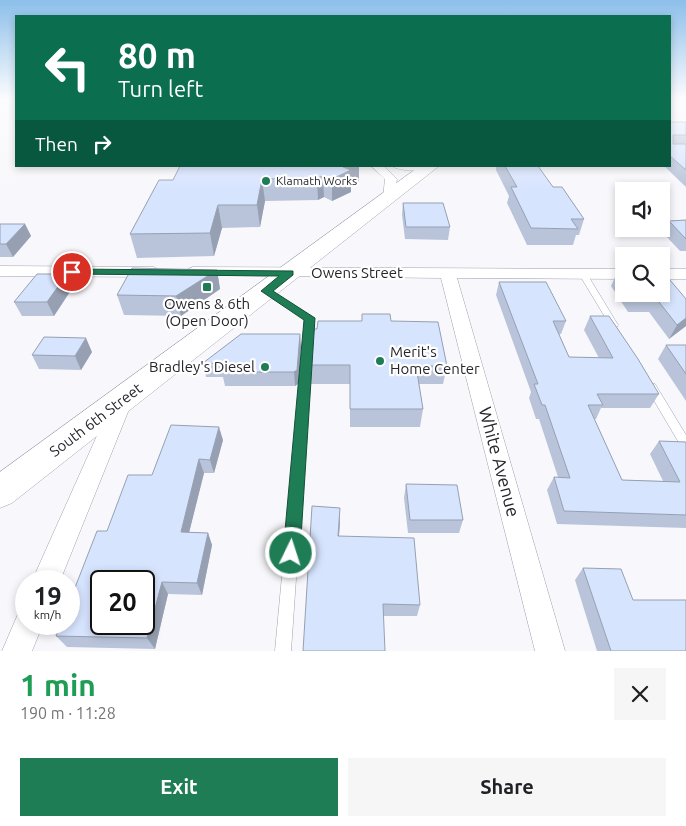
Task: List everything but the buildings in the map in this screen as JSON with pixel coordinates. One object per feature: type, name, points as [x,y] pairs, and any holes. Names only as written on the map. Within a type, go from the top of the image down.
[{"type":"main road","name":"South 6th Street","points":[[0,492],[124,400],[429,167]]},
{"type":"street","points":[[377,167],[391,179],[389,198]]},
{"type":"street","name":"Owens Street","points":[[0,271],[615,274]]},
{"type":"street","name":"White Avenue","points":[[448,274],[550,651]]},
{"type":"street","points":[[670,274],[686,274]]},
{"type":"street","points":[[51,570],[124,400]]},
{"type":"street","points":[[17,651],[24,635]]},
{"type":"lane","points":[[583,274],[621,338]]},
{"type":"lane","points":[[266,291],[310,318],[283,651]]},
{"type":"lane","points":[[646,379],[686,445]]},
{"type":"place","name":"Klamath Works","points":[[266,181]]},
{"type":"place","name":"Owens & 6th (Open Door)","points":[[207,287]]},
{"type":"place","name":"Merit's Home Center","points":[[380,361]]},
{"type":"place","name":"Bradley's Diesel","points":[[265,367]]},
{"type":"route","points":[[72,272],[289,273],[266,291],[310,318],[291,553]]}]
